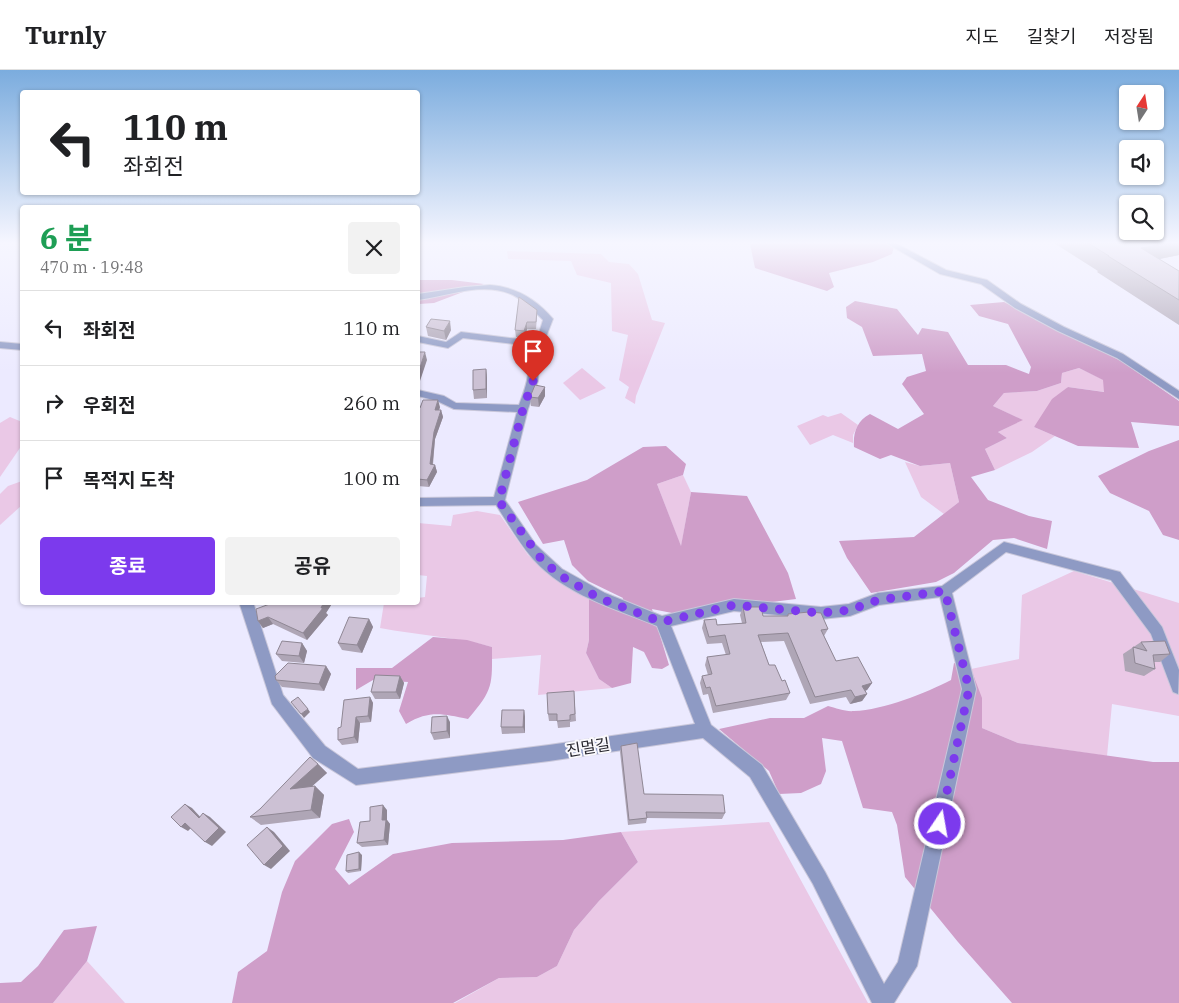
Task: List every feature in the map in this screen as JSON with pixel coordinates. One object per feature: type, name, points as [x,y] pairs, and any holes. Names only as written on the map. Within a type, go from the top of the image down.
[{"type":"street","points":[[990,287],[1018,306],[1061,329],[1120,356],[1179,396]]},
{"type":"street","points":[[420,297],[484,288],[510,290],[535,307],[548,319],[543,335],[528,343],[460,335],[448,346],[420,339]]},
{"type":"street","points":[[499,501],[523,409],[533,381],[534,358],[528,343]]},
{"type":"street","points":[[0,344],[20,347]]},
{"type":"street","points":[[420,393],[440,398],[454,406],[523,409]]},
{"type":"street","points":[[420,502],[499,501]]},
{"type":"street","points":[[499,501],[542,560],[561,576],[599,598],[662,622],[734,605],[821,613],[850,610],[878,600],[945,591],[1004,547],[1115,576],[1158,631],[1178,687]]},
{"type":"street","points":[[662,622],[705,730],[756,770],[819,878],[883,1002],[907,966],[969,689],[945,591]]},
{"type":"street","name":"진멀길","points":[[247,605],[276,698],[319,752],[356,777],[549,753],[705,730]]},
{"type":"street","points":[[307,765],[319,752]]},
{"type":"shaded area","points":[[420,287],[477,287],[434,303],[420,304]]},
{"type":"shaded area","points":[[611,287],[642,287],[652,320],[665,323],[636,396],[635,404],[625,398],[629,387],[619,380],[628,335],[612,331]]},
{"type":"shaded area","points":[[813,287],[834,287],[827,291]]},
{"type":"shaded area","points":[[855,301],[897,309],[918,335],[922,328],[948,332],[968,365],[1006,365],[1029,374],[1031,367],[1008,324],[979,316],[970,305],[1004,302],[1121,361],[1179,401],[1179,426],[1131,422],[1139,448],[1078,446],[1034,427],[1052,399],[1068,387],[1104,392],[1103,380],[1079,368],[1062,373],[1061,383],[1037,391],[1004,393],[993,406],[1023,420],[998,432],[1007,438],[985,449],[995,470],[971,477],[988,500],[1029,516],[1052,521],[1047,549],[1014,538],[993,540],[954,573],[936,582],[871,593],[847,558],[839,541],[914,537],[959,502],[950,463],[920,466],[891,455],[880,459],[854,447],[854,437],[857,428],[862,420],[870,414],[898,429],[924,414],[902,384],[907,377],[926,371],[922,354],[873,356],[862,327],[847,318],[846,307]]},
{"type":"shaded area","points":[[582,368],[606,388],[580,400],[563,383]]},
{"type":"shaded area","points":[[1079,368],[1104,380],[1105,392],[1068,387],[1034,427],[1055,436],[1032,452],[995,470],[985,449],[1007,438],[998,432],[1022,420],[993,406],[1004,393],[1037,391],[1061,383],[1062,373]]},
{"type":"shaded area","points":[[841,413],[858,425],[853,435],[853,443],[833,435],[810,445],[797,426],[823,415],[828,417]]},
{"type":"shaded area","points":[[10,417],[20,421],[20,448],[0,477],[0,423]]},
{"type":"shaded area","points":[[1179,440],[1179,540],[1163,535],[1149,511],[1110,493],[1098,476],[1149,451]]},
{"type":"shaded area","points":[[666,446],[686,464],[683,475],[657,484],[681,546],[691,492],[747,496],[788,573],[796,599],[677,614],[652,609],[669,665],[662,669],[652,668],[644,652],[633,647],[631,683],[612,688],[599,679],[586,653],[589,640],[589,598],[618,609],[623,598],[588,581],[572,565],[564,540],[543,544],[518,502],[587,480],[643,447]]},
{"type":"shaded area","points":[[905,462],[920,466],[950,463],[959,502],[944,514],[921,497]]},
{"type":"shaded area","points":[[683,475],[691,492],[681,547],[657,484]]},
{"type":"shaded area","points":[[20,482],[20,507],[0,525],[0,494],[8,486]]},
{"type":"shaded area","points":[[477,511],[500,515],[528,555],[559,581],[589,598],[589,640],[586,653],[599,679],[612,688],[538,695],[541,655],[492,659],[492,647],[380,628],[384,605],[420,605],[420,598],[425,597],[427,576],[420,575],[420,523],[451,526],[453,515]]},
{"type":"shaded area","points":[[1074,571],[1179,603],[1179,716],[1112,704],[1107,756],[1018,743],[982,728],[971,669],[1019,659],[1022,595]]},
{"type":"shaded area","points":[[433,637],[467,640],[492,647],[490,686],[483,700],[468,719],[436,714],[422,717],[406,724],[399,711],[408,682],[373,680],[356,690],[356,668],[392,668]]},
{"type":"shaded area","points":[[954,663],[971,669],[982,698],[982,728],[1018,743],[1153,762],[1179,762],[1179,1003],[1012,1003],[958,942],[905,877],[897,825],[892,812],[863,808],[842,741],[822,738],[826,771],[821,784],[801,793],[779,794],[769,771],[719,729],[770,718],[804,718],[828,706],[851,711],[878,708],[917,695],[951,680]]},
{"type":"shaded area","points":[[349,819],[354,832],[335,869],[349,885],[393,854],[452,843],[563,840],[621,832],[638,862],[599,901],[574,930],[557,966],[537,977],[499,978],[453,1003],[232,1003],[238,972],[267,951],[282,892],[295,861],[332,824]]},
{"type":"shaded area","points":[[769,822],[868,1003],[455,1003],[499,978],[537,977],[557,966],[574,930],[599,901],[638,862],[621,832]]},
{"type":"shaded area","points":[[97,926],[87,961],[53,1003],[0,1003],[0,983],[21,982],[38,966],[64,930]]},
{"type":"shaded area","points":[[87,961],[125,1003],[53,1003]]},
{"type":"building","points":[[1157,287],[1179,287],[1179,300]]},
{"type":"building","points":[[519,297],[537,310],[536,322],[527,322],[524,331],[515,330]]},
{"type":"building","points":[[431,319],[450,321],[444,331],[426,327]]},
{"type":"building","points":[[420,352],[425,352],[420,368]]},
{"type":"building","points":[[486,369],[486,389],[473,390],[473,370]]},
{"type":"building","points":[[535,385],[545,387],[538,398],[530,397]]},
{"type":"building","points":[[423,400],[438,400],[435,410],[441,410],[434,432],[430,464],[435,465],[427,480],[420,479],[420,408]]},
{"type":"building","points":[[267,605],[322,605],[321,608],[323,608],[303,633],[268,617],[258,621],[256,609]]},
{"type":"building","points":[[743,607],[761,607],[763,616],[788,616],[788,614],[809,612],[821,613],[828,629],[821,630],[836,661],[858,657],[872,683],[862,686],[867,694],[855,697],[851,690],[815,697],[788,633],[758,635],[769,665],[775,665],[782,681],[785,680],[790,693],[716,706],[710,687],[706,688],[702,676],[712,674],[707,657],[730,654],[725,635],[709,637],[704,620],[716,619],[717,625],[746,623]]},
{"type":"building","points":[[349,617],[369,619],[357,645],[338,643]]},
{"type":"building","points":[[282,641],[302,643],[299,656],[276,654]]},
{"type":"building","points":[[1165,641],[1170,654],[1153,655],[1155,669],[1135,663],[1133,647],[1147,651],[1141,642]]},
{"type":"building","points":[[288,663],[326,666],[319,684],[276,680],[275,676]]},
{"type":"building","points":[[375,675],[400,676],[396,692],[371,692]]},
{"type":"building","points":[[574,691],[575,714],[570,715],[570,720],[557,721],[557,714],[548,714],[547,693]]},
{"type":"building","points":[[298,697],[308,709],[301,714],[291,702]]},
{"type":"building","points":[[370,697],[368,716],[356,717],[354,737],[338,740],[338,728],[341,727],[344,700]]},
{"type":"building","points":[[502,710],[524,710],[523,727],[501,727]]},
{"type":"building","points":[[447,716],[447,731],[431,733],[432,717]]},
{"type":"building","points":[[637,743],[644,794],[723,795],[725,813],[646,812],[647,818],[629,820],[621,746]]},
{"type":"building","points":[[310,757],[318,764],[290,789],[315,786],[311,810],[250,817],[260,809]]},
{"type":"building","points":[[185,804],[199,818],[203,813],[219,828],[205,842],[185,823],[181,827],[171,817]]},
{"type":"building","points":[[383,805],[382,820],[386,820],[384,840],[357,843],[360,822],[370,821],[370,807]]},
{"type":"building","points":[[267,827],[283,846],[264,865],[247,845]]},
{"type":"building","points":[[359,852],[359,869],[346,871],[347,855]]},
{"type":"route","points":[[533,381],[523,409],[499,501],[542,560],[561,576],[599,598],[662,622],[734,605],[821,613],[850,610],[878,600],[945,591],[969,689],[940,824]]}]
